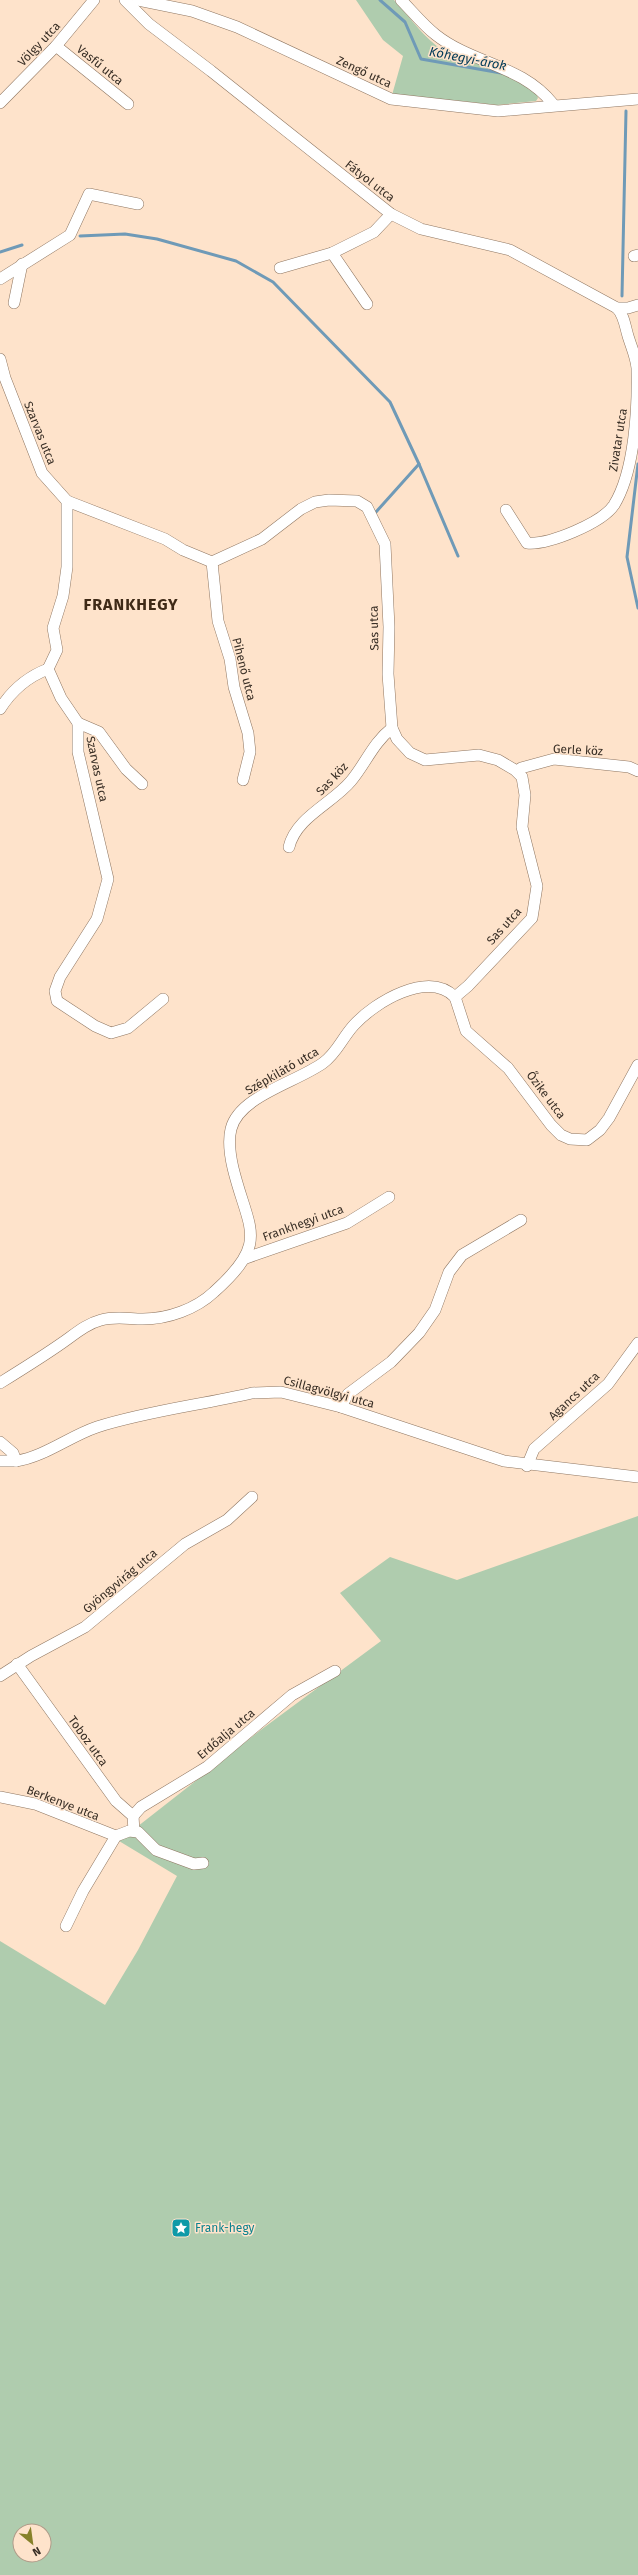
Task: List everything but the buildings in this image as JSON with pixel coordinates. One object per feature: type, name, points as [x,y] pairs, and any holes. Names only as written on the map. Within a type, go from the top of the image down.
[{"type":"street","name":"Völgy utca","points":[[0,103],[56,46],[94,0]]},
{"type":"street","name":"Fátyol utca","points":[[125,0],[149,24],[211,70],[391,214],[421,229],[510,250],[617,308]]},
{"type":"street","name":"Zengő utca","points":[[138,0],[192,11],[237,27],[391,99],[498,111],[553,104],[638,98]]},
{"type":"street","points":[[401,0],[435,35],[463,50],[528,79],[553,104]]},
{"type":"street","name":"Vasfű utca","points":[[56,46],[128,104]]},
{"type":"street","points":[[0,279],[70,235],[89,194],[138,204]]},
{"type":"street","points":[[280,268],[332,253],[374,232],[391,214]]},
{"type":"street","points":[[332,253],[368,304]]},
{"type":"street","points":[[14,304],[22,264]]},
{"type":"street","points":[[617,308],[628,308],[638,305]]},
{"type":"street","name":"Zivatar utca","points":[[506,510],[527,543],[534,544],[565,534],[602,518],[614,505],[625,482],[630,461],[636,417],[637,368],[623,316],[617,308]]},
{"type":"street","name":"Szarvas utca","points":[[0,359],[5,378],[42,473],[67,501]]},
{"type":"street","name":"Sas utca","points":[[212,562],[262,539],[301,509],[315,502],[329,500],[357,501],[367,507],[385,544],[389,627],[388,674],[392,728],[404,748],[425,760],[479,755],[498,760],[519,773],[523,782],[524,795],[522,827],[537,886],[532,918],[468,986],[454,997]]},
{"type":"street","points":[[0,709],[20,685],[29,678],[48,670],[57,650],[53,628],[63,596],[67,567],[67,501],[165,539],[183,550],[212,562]]},
{"type":"street","name":"Pihenő utca","points":[[212,562],[218,621],[230,659],[234,688],[248,733],[250,752],[243,780]]},
{"type":"street","name":"Szarvas utca","points":[[48,670],[61,698],[78,723],[78,752],[108,879],[97,919],[60,977],[55,991],[57,1001],[95,1026],[111,1033],[128,1028],[163,999]]},
{"type":"street","points":[[78,723],[99,732],[130,773],[142,784]]},
{"type":"street","name":"Sas köz","points":[[289,846],[292,838],[305,821],[331,801],[352,780],[372,748],[392,728]]},
{"type":"street","name":"Gerle köz","points":[[519,773],[521,768],[554,759],[629,767],[638,771]]},
{"type":"street","name":"Szépkilátó utca","points":[[0,1383],[86,1326],[101,1320],[160,1318],[191,1308],[213,1294],[246,1258],[251,1241],[251,1223],[234,1170],[230,1148],[231,1129],[241,1111],[322,1064],[338,1050],[353,1026],[362,1018],[402,993],[415,987],[434,985],[446,989],[454,997]]},
{"type":"street","name":"Őzike utca","points":[[454,997],[466,1031],[508,1068],[551,1125],[566,1138],[587,1140],[596,1135],[609,1118],[638,1065]]},
{"type":"street","name":"Frankhegyi utca","points":[[246,1258],[347,1223],[389,1197]]},
{"type":"street","points":[[341,1408],[348,1394],[392,1362],[419,1333],[435,1310],[449,1272],[462,1256],[522,1220]]},
{"type":"street","name":"Agancs utca","points":[[527,1466],[534,1449],[603,1388],[638,1343]]},
{"type":"street","name":"Csillagvölgyi utca","points":[[16,1461],[32,1457],[77,1435],[118,1421],[252,1393],[281,1392],[392,1423],[484,1456],[527,1466],[638,1478]]},
{"type":"street","points":[[0,1442],[13,1453],[16,1461],[0,1461]]},
{"type":"street","name":"Gyöngyvirág utca","points":[[0,1676],[17,1664],[85,1627],[185,1544],[226,1520],[252,1497]]},
{"type":"street","name":"Toboz utca","points":[[17,1664],[116,1801],[133,1816]]},
{"type":"street","name":"Erdőalja utca","points":[[133,1816],[141,1807],[208,1767],[292,1695],[336,1671]]},
{"type":"street","name":"Berkenye utca","points":[[0,1797],[35,1804],[116,1836]]},
{"type":"street","points":[[133,1816],[134,1831]]},
{"type":"street","points":[[66,1926],[83,1891],[116,1836],[134,1831],[143,1836],[156,1850],[194,1864],[203,1863]]},
{"type":"green space","points":[[356,0],[394,0],[427,38],[443,50],[461,59],[500,71],[525,82],[533,89],[538,98],[536,101],[497,105],[451,100],[450,104],[392,95],[403,56],[383,40]]},
{"type":"green space","points":[[638,1516],[638,2575],[0,2575],[0,1941],[105,2005],[138,1950],[177,1876],[119,1841],[262,1729],[381,1641],[340,1593],[390,1557],[457,1580]]},
{"type":"waterway","name":"Kőhegyi-árok","points":[[380,0],[405,22],[421,59],[501,73]]},
{"type":"waterway","points":[[622,296],[626,111]]},
{"type":"waterway","points":[[80,236],[125,234],[157,239],[236,261],[273,282],[390,402],[419,464],[458,556]]},
{"type":"waterway","points":[[0,252],[22,245]]},
{"type":"waterway","points":[[376,512],[419,464]]},
{"type":"waterway","points":[[638,464],[627,557],[638,608]]},
{"type":"place","name":"Frank-hegy","points":[[181,2228]]},
{"type":"district","name":"FRANKHEGY","points":[[131,604]]}]
